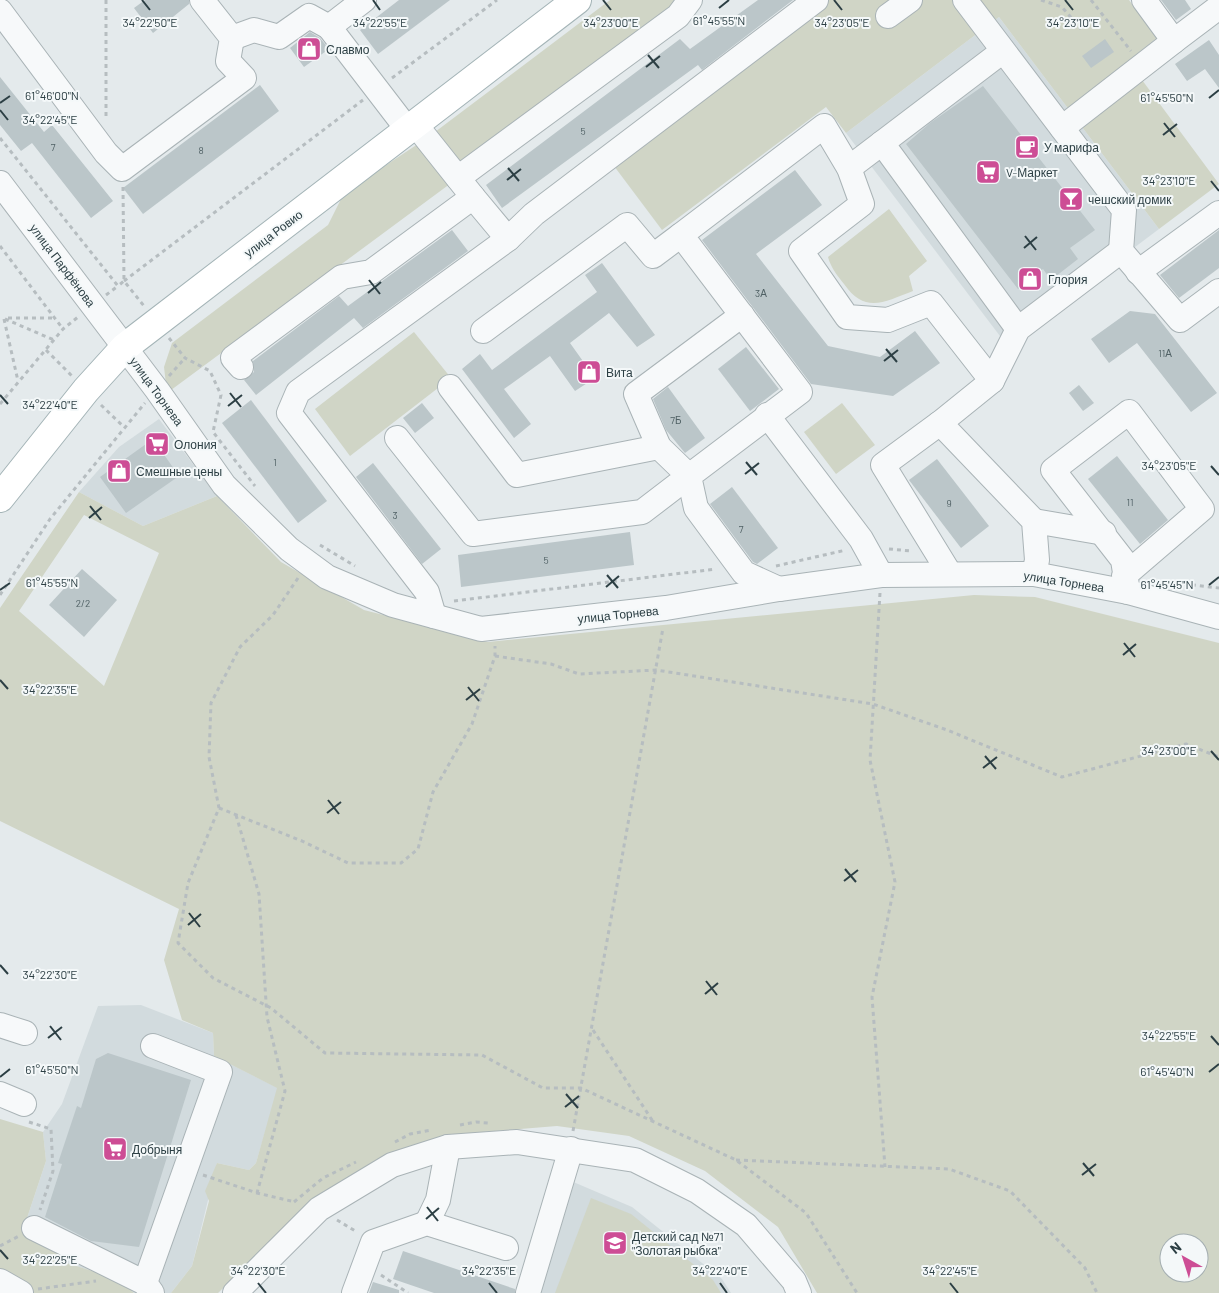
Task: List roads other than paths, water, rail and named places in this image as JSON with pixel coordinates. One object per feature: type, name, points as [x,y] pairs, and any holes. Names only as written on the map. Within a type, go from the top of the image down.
[{"type":"main road","name":"улица Ровио","points":[[0,498],[86,390],[125,347],[578,0]]},
{"type":"street","points":[[0,11],[114,161],[244,78],[228,61],[232,38],[202,0]]},
{"type":"street","points":[[329,27],[364,0]]},
{"type":"street","points":[[458,178],[678,16],[690,0]]},
{"type":"street","points":[[434,616],[427,592],[289,413],[298,392],[508,239],[534,214],[816,0]]},
{"type":"street","points":[[888,16],[910,0]]},
{"type":"street","points":[[965,0],[1124,210],[1121,251],[1138,272],[1180,320],[1219,291]]},
{"type":"street","points":[[1144,0],[1174,41]]},
{"type":"street","points":[[1062,128],[1219,7]]},
{"type":"street","points":[[232,38],[254,30],[279,37],[309,16],[329,27],[377,89],[458,178],[508,239]]},
{"type":"street","points":[[850,168],[1003,51]]},
{"type":"street","points":[[483,332],[627,225],[653,256],[824,126],[850,168],[862,204],[801,251],[847,317],[888,320],[931,303],[992,381]]},
{"type":"street","points":[[882,143],[1018,328]]},
{"type":"street","name":"улица Парфёнова","points":[[0,184],[125,347]]},
{"type":"street","points":[[241,367],[233,358],[342,277],[371,272],[473,198]]},
{"type":"street","points":[[1138,272],[1219,213]]},
{"type":"street","points":[[397,438],[472,534],[642,512],[767,415],[800,392],[681,235]]},
{"type":"street","points":[[950,574],[882,465],[940,423],[992,381],[1018,328],[1121,251]]},
{"type":"street","points":[[742,315],[636,394],[658,447],[689,476],[696,508],[744,573],[779,588]]},
{"type":"street","name":"улица Торнева","points":[[125,347],[224,485],[289,550],[313,554],[327,577],[393,605],[481,629],[666,608],[779,588],[881,575],[1034,574],[1126,584],[1219,617]]},
{"type":"street","points":[[450,387],[517,475],[658,447]]},
{"type":"street","points":[[1129,412],[1202,509],[1126,584],[1123,560],[1104,533],[1053,470],[1129,412]]},
{"type":"street","points":[[767,415],[861,539],[863,546],[881,575]]},
{"type":"street","points":[[940,423],[1034,522],[1104,533]]},
{"type":"street","points":[[1034,522],[1037,560],[1034,574]]},
{"type":"street","points":[[0,1024],[25,1034]]},
{"type":"street","points":[[34,1228],[149,1288],[186,1169],[220,1072],[153,1046]]},
{"type":"street","points":[[0,1094],[24,1104]]},
{"type":"street","points":[[235,1293],[319,1208],[392,1165],[448,1147],[517,1142],[635,1160],[697,1191],[746,1225],[794,1282],[799,1293]]},
{"type":"street","points":[[354,1293],[369,1252],[427,1222],[438,1200],[448,1147]]},
{"type":"street","points":[[528,1293],[571,1149]]},
{"type":"street","points":[[427,1222],[506,1248]]},
{"type":"place","name":"Славмо","points":[[309,49]]},
{"type":"place","name":"У марифа","points":[[1027,147]]},
{"type":"place","name":"V-Маркет","points":[[988,172]]},
{"type":"place","name":"чешский домик","points":[[1071,199]]},
{"type":"place","name":"Глория","points":[[1030,279]]},
{"type":"place","name":"Вита","points":[[589,372]]},
{"type":"place","name":"Олония","points":[[157,444]]},
{"type":"place","name":"Смешные цены","points":[[119,471]]},
{"type":"place","name":"Добрыня","points":[[115,1149]]},
{"type":"place","name":"Детский сад №71 \"Золотая рыбка\"","points":[[615,1243]]}]
